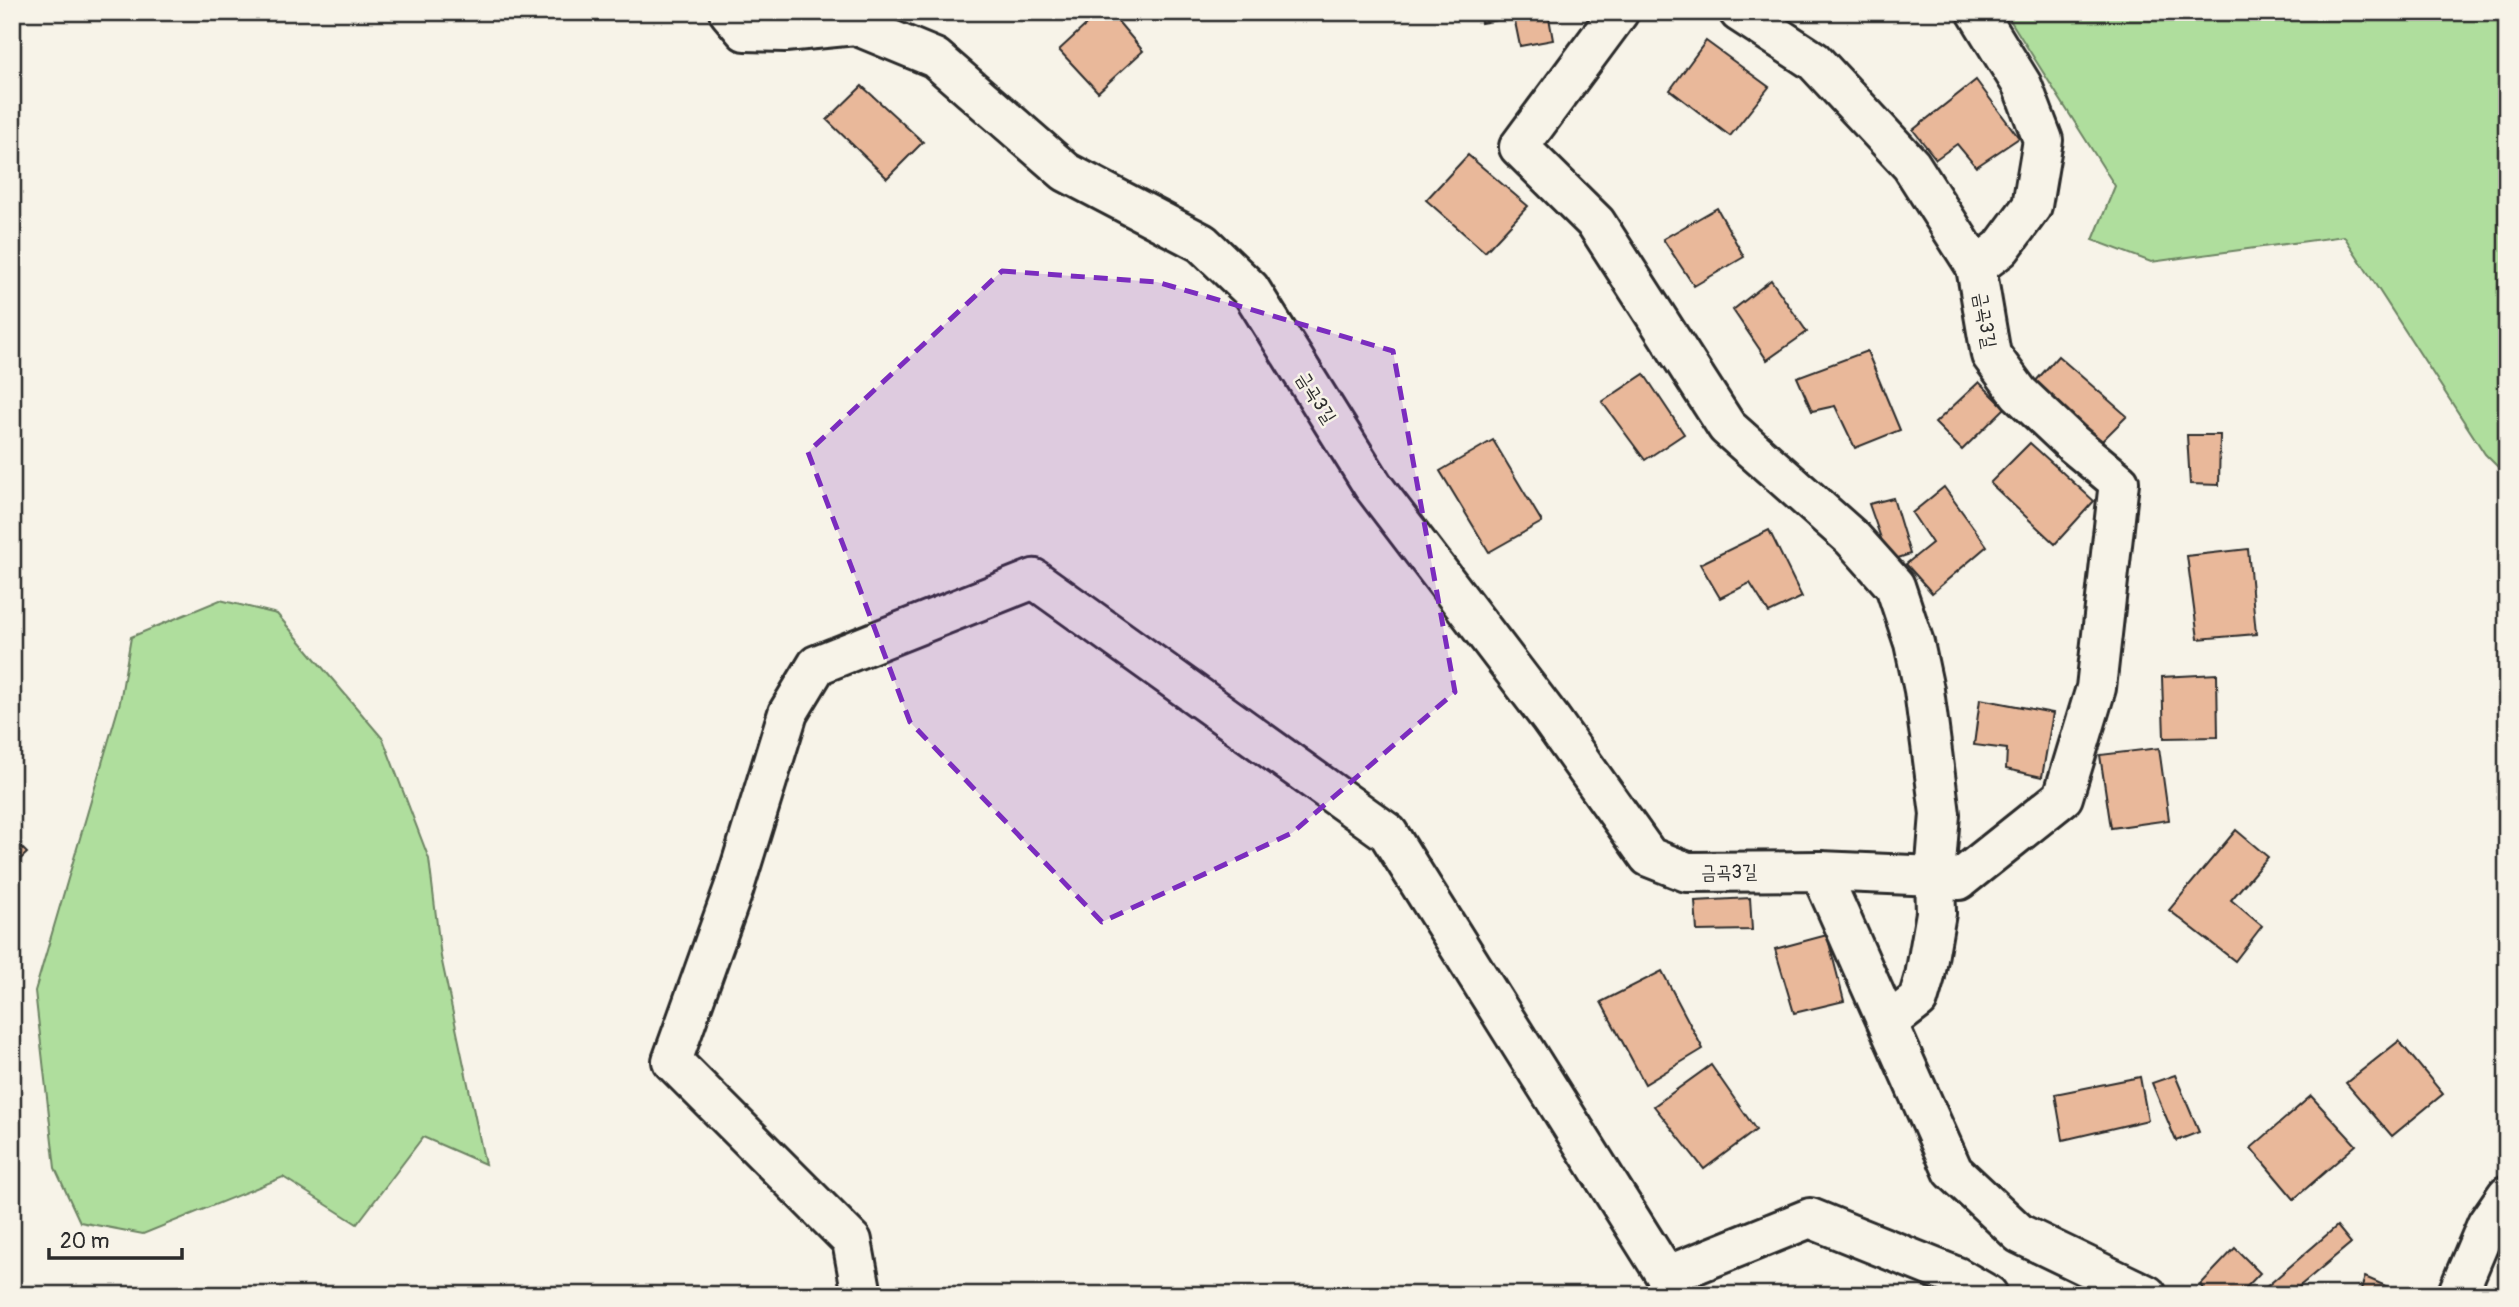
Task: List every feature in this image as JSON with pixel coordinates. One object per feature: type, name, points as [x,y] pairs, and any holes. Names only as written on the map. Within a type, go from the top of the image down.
[{"type":"lane","name":"금곡3길","points":[[729,12],[745,31],[785,32],[855,25],[934,58],[1066,172],[1202,243],[1250,289],[1373,486],[1550,718],[1648,858],[1687,872],[1821,871],[1935,876],[1959,880],[2063,797],[2096,688],[2119,482],[2072,443],[2019,393],[1991,355],[1976,267],[1912,165],[1814,61],[1739,12]]},
{"type":"lane","points":[[1619,12],[1519,147],[1596,223],[1727,427],[1852,538],[1895,586],[1914,643],[1924,690],[1940,814],[1935,876],[1936,913],[1925,976],[1918,1000],[1888,1023]]},
{"type":"lane","name":"금곡3길","points":[[1976,267],[2001,248],[2032,206],[2043,140],[2022,85],[1977,12]]},
{"type":"lane","points":[[862,1295],[852,1241],[671,1060],[734,888],[788,713],[817,665],[1034,579],[1388,833],[1666,1276],[1810,1218],[1962,1289]]},
{"type":"lane","points":[[1821,871],[1952,1171],[2020,1234],[2147,1295]]},
{"type":"lane","points":[[2457,1295],[2487,1224],[2507,1195]]},
{"type":"highlighted area","points":[[1002,271],[1157,282],[1393,351],[1455,692],[1292,833],[1102,922],[910,722],[808,452]]},
{"type":"green space","points":[[2005,12],[2507,12],[2507,476],[2485,454],[2344,236],[2151,262],[2093,240],[2115,186]]},
{"type":"green space","points":[[220,600],[277,614],[383,739],[429,859],[441,957],[485,1164],[423,1137],[357,1224],[283,1177],[143,1234],[80,1222],[55,1168],[35,991],[120,702],[131,637]]},
{"type":"building","points":[[1100,12],[1110,12],[1143,51],[1098,92],[1059,50]]},
{"type":"building","points":[[1479,12],[1548,12],[1553,40],[1520,46],[1514,17],[1481,23]]},
{"type":"building","points":[[1706,41],[1769,87],[1730,136],[1670,90]]},
{"type":"building","points":[[1976,80],[2019,138],[1976,167],[1957,144],[1936,159],[1913,130]]},
{"type":"building","points":[[862,86],[923,142],[887,178],[827,120]]},
{"type":"building","points":[[1468,155],[1528,206],[1485,252],[1426,200]]},
{"type":"building","points":[[1717,208],[1744,257],[1694,286],[1663,239]]},
{"type":"building","points":[[1771,280],[1807,332],[1767,360],[1733,310]]},
{"type":"building","points":[[1867,351],[1900,430],[1855,448],[1835,406],[1812,411],[1797,377]]},
{"type":"building","points":[[2058,356],[2127,416],[2101,442],[2034,383]]},
{"type":"building","points":[[1644,374],[1684,434],[1645,460],[1602,402]]},
{"type":"building","points":[[1979,382],[2005,408],[1962,450],[1935,423]]},
{"type":"building","points":[[2187,435],[2220,435],[2219,485],[2190,484]]},
{"type":"building","points":[[1493,440],[1542,522],[1489,552],[1440,471]]},
{"type":"building","points":[[2030,443],[2094,501],[2055,544],[1990,483]]},
{"type":"building","points":[[1944,487],[1987,546],[1932,593],[1906,564],[1932,543],[1912,513]]},
{"type":"building","points":[[1893,498],[1910,554],[1889,561],[1869,504]]},
{"type":"building","points":[[1769,530],[1802,597],[1769,613],[1750,583],[1720,598],[1700,564]]},
{"type":"building","points":[[2248,549],[2256,634],[2198,639],[2187,556]]},
{"type":"building","points":[[2217,674],[2218,737],[2164,738],[2162,677]]},
{"type":"building","points":[[1980,699],[2053,713],[2042,777],[2006,769],[2007,749],[1974,745]]},
{"type":"building","points":[[2159,748],[2169,820],[2111,828],[2100,755]]},
{"type":"building","points":[[2236,830],[2268,857],[2231,900],[2262,926],[2235,961],[2169,910]]},
{"type":"building","points":[[12,838],[27,853],[12,867]]},
{"type":"building","points":[[1750,898],[1752,930],[1697,931],[1695,901]]},
{"type":"building","points":[[1827,935],[1844,1001],[1794,1013],[1775,949]]},
{"type":"building","points":[[1662,971],[1703,1049],[1645,1084],[1601,1002]]},
{"type":"building","points":[[2399,1041],[2443,1094],[2392,1136],[2346,1083]]},
{"type":"building","points":[[1711,1065],[1756,1130],[1704,1169],[1654,1106]]},
{"type":"building","points":[[2175,1075],[2199,1132],[2176,1141],[2152,1083]]},
{"type":"building","points":[[2140,1077],[2148,1120],[2063,1140],[2055,1094]]},
{"type":"building","points":[[2311,1096],[2356,1145],[2294,1199],[2251,1148]]},
{"type":"building","points":[[2337,1226],[2351,1243],[2289,1295],[2257,1295]]},
{"type":"building","points":[[2235,1248],[2260,1273],[2239,1295],[2209,1295],[2200,1285]]},
{"type":"building","points":[[2365,1277],[2406,1295],[2359,1295]]}]
